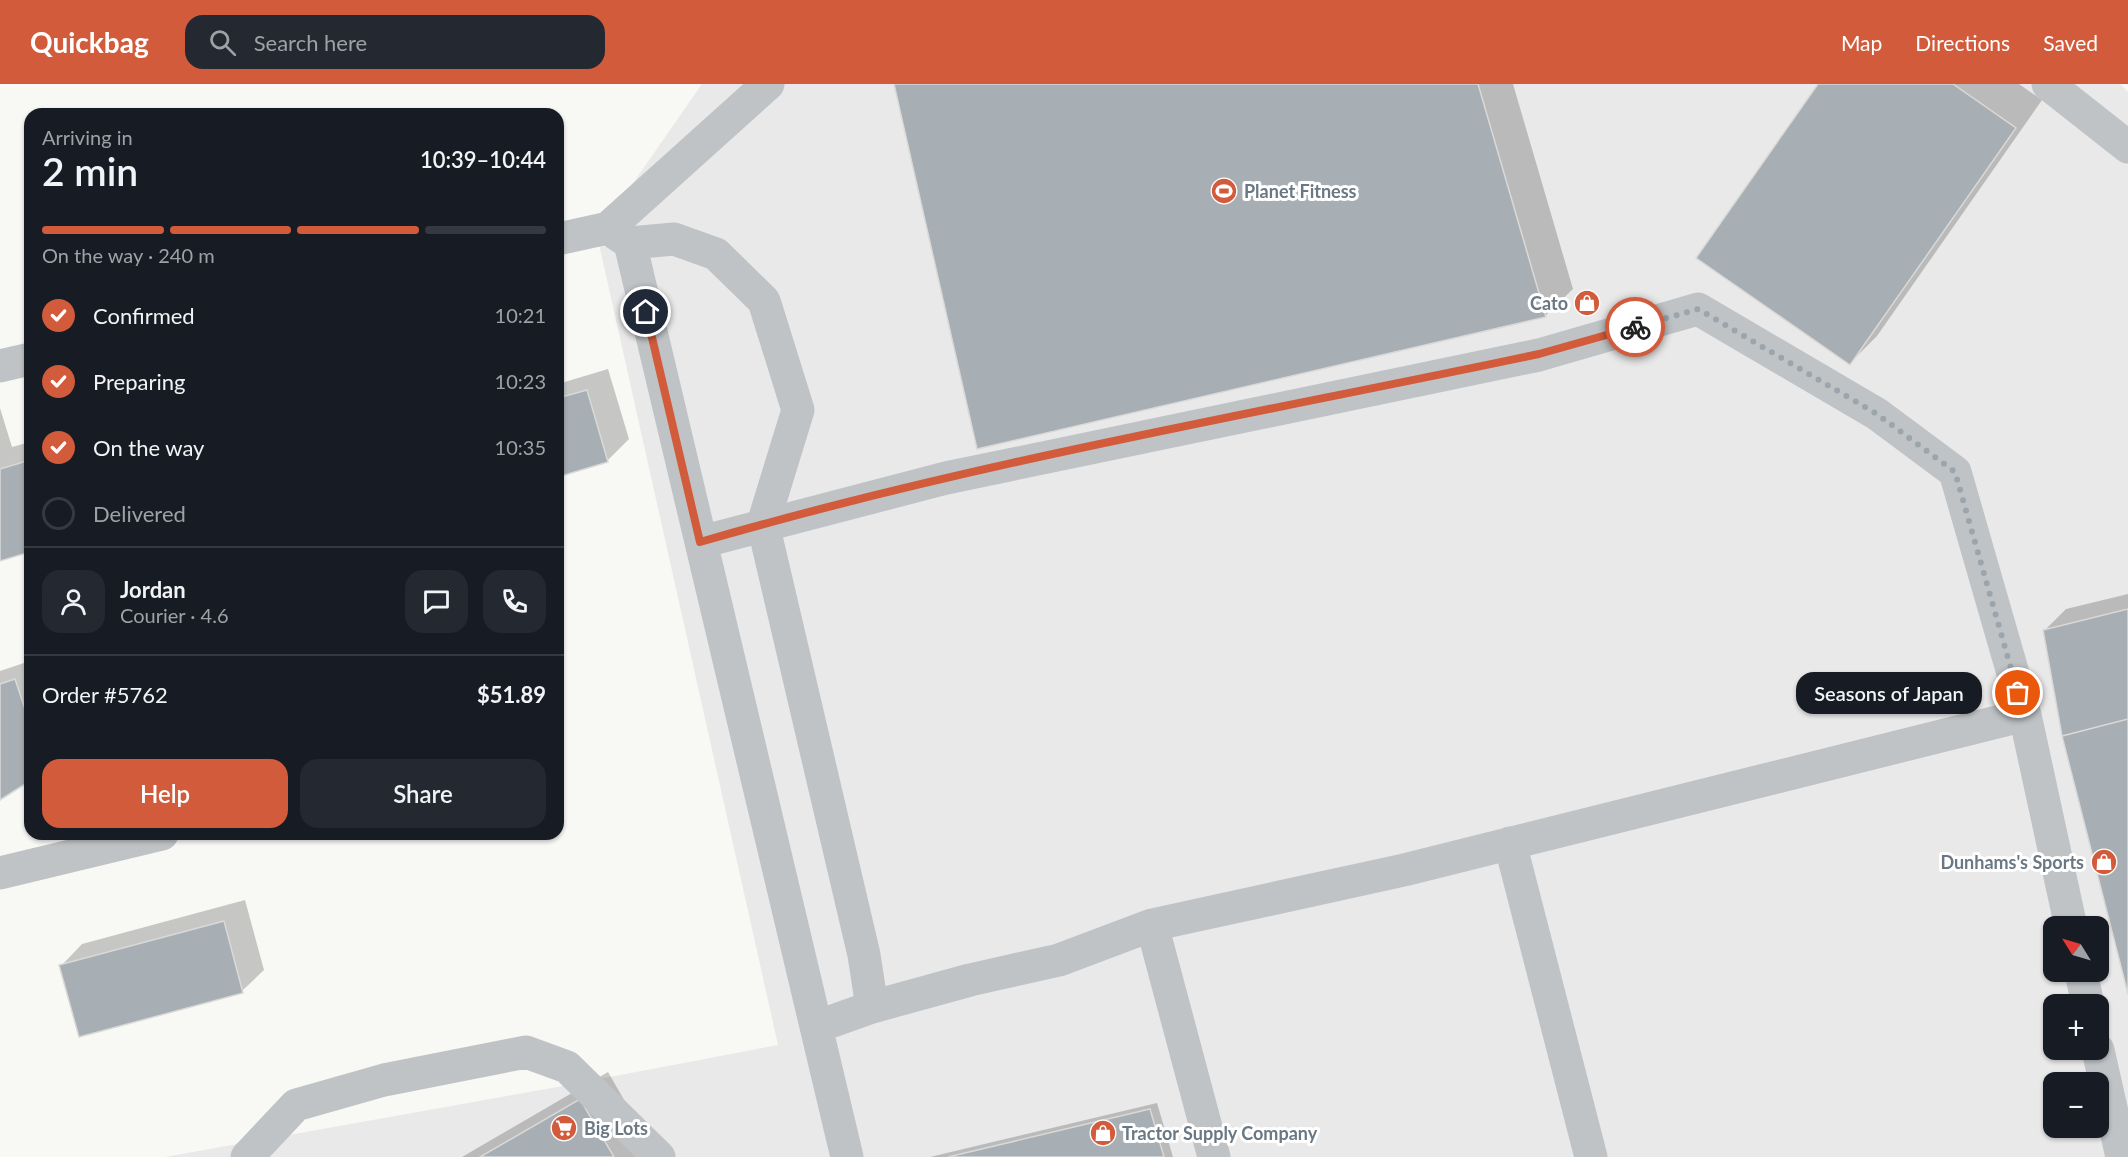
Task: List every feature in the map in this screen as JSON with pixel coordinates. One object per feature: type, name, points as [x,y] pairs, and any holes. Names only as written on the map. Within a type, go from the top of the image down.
[{"type":"street","points":[[619,236],[768,84]]},
{"type":"street","points":[[2048,84],[2128,147]]},
{"type":"street","points":[[619,236],[700,542],[848,1157]]},
{"type":"street","points":[[564,239],[619,236],[674,239],[716,254],[764,301],[798,410],[763,524],[864,955],[872,1007]]},
{"type":"street","points":[[700,542],[968,473],[1539,354],[1698,309],[1877,414],[1955,472],[2025,715],[2069,916]]},
{"type":"street","points":[[0,366],[24,360]]},
{"type":"street","points":[[816,1027],[872,1007],[970,980],[1059,960],[1152,926],[1404,870],[2025,715]]},
{"type":"street","points":[[0,873],[137,840]]},
{"type":"street","points":[[1510,843],[1591,1157]]},
{"type":"street","points":[[1152,926],[1214,1157]]},
{"type":"street","points":[[247,1157],[296,1105],[384,1080],[526,1052],[567,1067],[659,1157]]},
{"type":"street","points":[[2100,1060],[2122,1157]]},
{"type":"shaded area","points":[[702,84],[2120,84],[2128,92],[2128,1157],[165,1157],[778,1045],[597,235]]},
{"type":"building","points":[[894,84],[1478,84],[1546,317],[977,449]]},
{"type":"building","points":[[1818,84],[1953,84],[2016,128],[1850,365],[1696,258]]},
{"type":"building","points":[[587,390],[608,462],[564,475],[564,396]]},
{"type":"building","points":[[24,462],[24,554],[0,561],[0,469]]},
{"type":"building","points":[[2128,609],[2128,719],[2062,736],[2043,630]]},
{"type":"building","points":[[15,679],[24,706],[24,785],[0,800],[0,684]]},
{"type":"building","points":[[2128,719],[2128,994],[2109,916],[2062,736]]},
{"type":"building","points":[[224,921],[243,993],[79,1037],[59,965]]},
{"type":"building","name":"Big Lots","points":[[580,1099],[614,1157],[480,1157]]},
{"type":"building","name":"Tractor Supply Company","points":[[1150,1109],[1164,1157],[948,1157]]},
{"type":"way so far","points":[[1635,327],[1698,309],[1877,414],[1955,472],[2018,693]]},
{"type":"place","name":"Planet Fitness","points":[[1224,191]]},
{"type":"place","name":"Cato","points":[[1587,303]]},
{"type":"place","name":"Seasons of Japan","points":[[2018,693]]},
{"type":"place","name":"Dunhams's Sports","points":[[2104,862]]},
{"type":"place","name":"Big Lots","points":[[564,1128]]},
{"type":"place","name":"Tractor Supply Company","points":[[1103,1133]]},
{"type":"route","points":[[646,312],[700,542],[946,478],[1539,354],[1635,327]]}]
